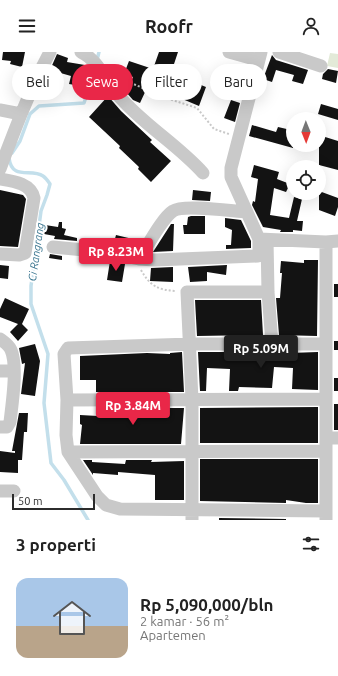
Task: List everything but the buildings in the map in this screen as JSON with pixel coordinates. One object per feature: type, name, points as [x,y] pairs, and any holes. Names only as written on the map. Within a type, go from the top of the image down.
[{"type":"street","points":[[0,169],[21,114],[50,52]]},
{"type":"street","points":[[81,52],[86,54],[117,94],[144,121],[193,162],[203,173]]},
{"type":"street","points":[[230,52],[260,56],[231,168],[231,177],[246,212],[263,240],[272,344]]},
{"type":"street","points":[[279,52],[321,66]]},
{"type":"street","points":[[0,110],[21,114]]},
{"type":"street","points":[[0,179],[23,184],[30,189],[34,198],[25,253],[19,255],[0,254]]},
{"type":"street","points":[[139,259],[164,220],[173,211],[184,208],[246,212]]},
{"type":"street","points":[[263,240],[332,242],[326,344],[326,400],[332,438],[326,451],[326,515],[192,515],[110,507],[97,496],[68,452],[66,435],[67,400],[64,354],[68,348],[190,344],[326,344]]},
{"type":"street","points":[[53,247],[105,252],[139,259],[201,259],[258,256],[263,240]]},
{"type":"street","points":[[192,515],[192,400],[187,292],[268,292]]},
{"type":"street","points":[[0,339],[6,343],[12,352],[14,371],[10,422],[7,427],[0,427]]},
{"type":"street","points":[[0,371],[14,371]]},
{"type":"street","points":[[67,400],[326,400]]},
{"type":"street","points":[[68,452],[191,453],[326,451]]},
{"type":"street","points":[[0,491],[14,491]]},
{"type":"path","points":[[133,83],[163,97],[196,108],[214,129],[240,138]]},
{"type":"path","points":[[139,259],[141,271],[149,282],[161,290],[181,292]]},
{"type":"green space","points":[[330,53],[338,54],[338,68],[327,66]]},
{"type":"waterway","name":"Ci Rangrang","points":[[97,60],[99,52]]},
{"type":"waterway","name":"Ci Rangrang","points":[[12,153],[20,141],[30,114],[39,106],[84,103],[85,100]]},
{"type":"waterway","name":"Ci Rangrang","points":[[9,158],[11,165],[18,172],[38,174],[44,177],[50,184],[41,211],[31,286],[31,304],[48,354],[44,403],[51,463],[64,480],[88,520]]}]
